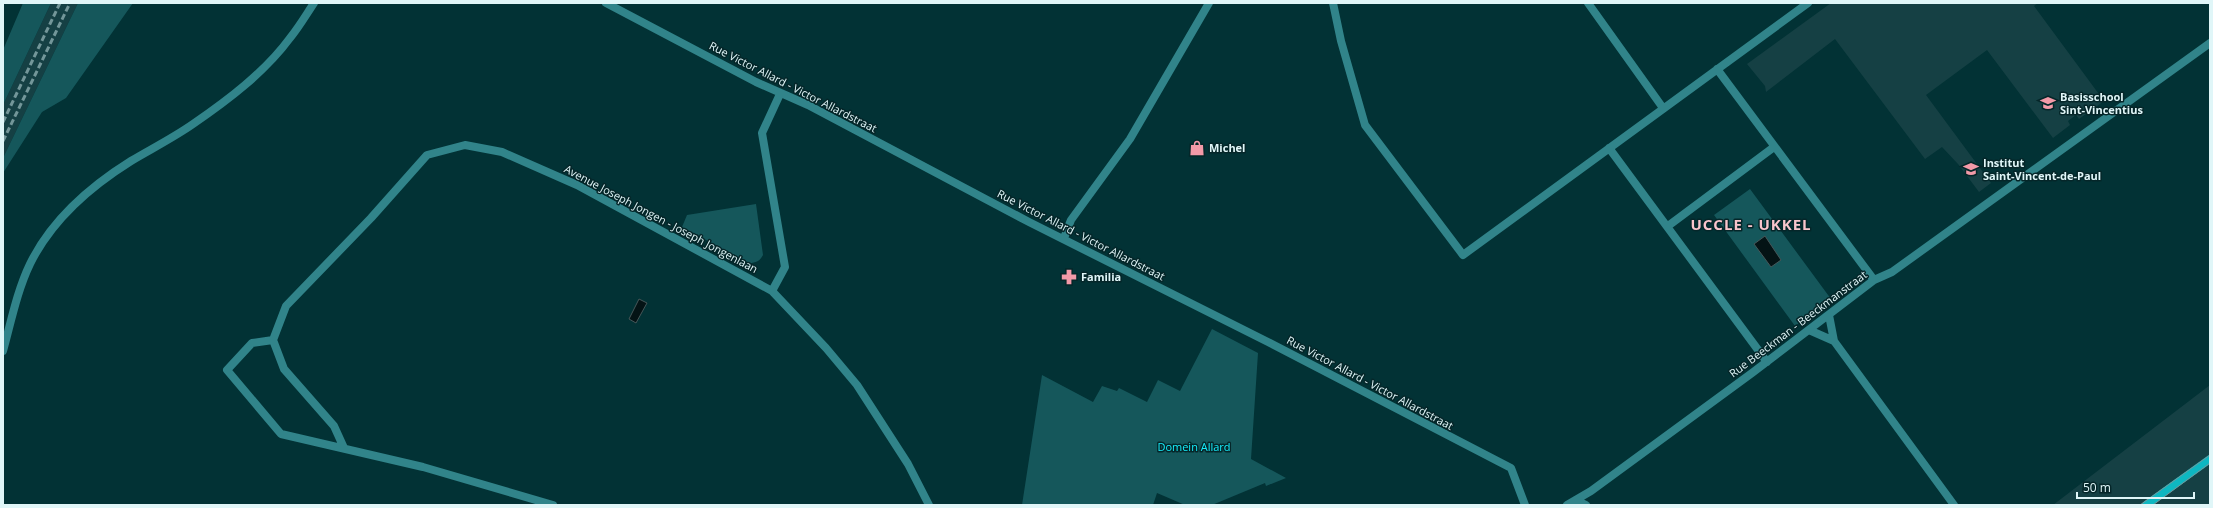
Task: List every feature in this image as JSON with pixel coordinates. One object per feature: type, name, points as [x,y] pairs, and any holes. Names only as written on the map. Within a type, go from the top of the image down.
[{"type":"main road","points":[[2146,505],[2210,459]]},
{"type":"street","points":[[3,351],[21,288],[31,263],[51,232],[72,207],[100,182],[193,124],[241,89],[290,39],[314,3]]},
{"type":"street","name":"Rue Victor Allard - Victor Allardstraat","points":[[606,3],[780,94],[808,105],[1511,468],[1525,505]]},
{"type":"street","points":[[1064,238],[1071,220],[1130,138],[1209,3]]},
{"type":"street","points":[[1333,3],[1340,41],[1365,125],[1463,255],[1808,3]]},
{"type":"street","points":[[1588,3],[1663,108]]},
{"type":"street","name":"Rue Beeckman - Beeckmanstraat","points":[[1567,505],[1767,362],[1874,280],[1892,272],[2210,43]]},
{"type":"street","points":[[1717,69],[1874,280]]},
{"type":"street","points":[[772,291],[785,267],[762,133],[780,94]]},
{"type":"street","name":"Avenue Joseph Jongen - Joseph Jongenlaan","points":[[273,340],[286,306],[371,218],[427,155],[465,145],[502,152],[577,185],[772,291],[826,348],[857,385],[908,464],[929,505]]},
{"type":"street","points":[[1668,226],[1774,146]]},
{"type":"street","points":[[1609,148],[1767,362]]},
{"type":"street","points":[[1829,315],[1834,342],[1954,505]]},
{"type":"street","points":[[1810,330],[1834,342]]},
{"type":"street","points":[[344,448],[334,426],[284,369],[273,340],[252,343],[227,370],[281,434],[391,459],[553,505]]},
{"type":"street","points":[[1576,500],[1586,505]]},
{"type":"shaded area","points":[[51,3],[78,3],[3,158],[3,105]]},
{"type":"shaded area","points":[[1831,3],[2038,3],[2034,6],[2104,101],[2079,119],[2076,115],[2068,121],[2070,125],[2053,138],[1987,50],[1926,95],[1991,183],[1979,192],[1958,164],[1942,147],[1925,159],[1835,39],[1766,92],[1765,86],[1747,64]]},
{"type":"shaded area","points":[[1765,236],[1781,260],[1771,267],[1754,244]]},
{"type":"shaded area","points":[[639,299],[647,303],[636,323],[629,319]]},
{"type":"shaded area","points":[[2210,385],[2210,505],[2053,505]]},
{"type":"green space","points":[[23,3],[51,3],[3,105],[3,50]]},
{"type":"green space","points":[[78,3],[133,3],[66,98],[42,112],[3,173],[3,158]]},
{"type":"green space","points":[[1750,189],[1831,299],[1795,326],[1714,215]]},
{"type":"green space","points":[[756,204],[763,255],[761,259],[756,262],[749,263],[682,227],[687,215]]},
{"type":"green space","name":"Domein Allard","points":[[1212,329],[1258,353],[1251,459],[1286,478],[1266,486],[1265,483],[1212,505],[1185,505],[1157,493],[1153,505],[1022,505],[1042,375],[1093,402],[1102,386],[1117,391],[1119,388],[1147,402],[1158,380],[1180,391]]},
{"type":"tram line","points":[[2140,505],[2210,455]]},
{"type":"tram line","points":[[2153,505],[2210,463]]},
{"type":"railway","points":[[3,122],[60,3]]},
{"type":"railway","points":[[3,141],[70,3]]},
{"type":"place","name":"Basisschool Sint-Vincentius","points":[[2048,103]]},
{"type":"place","name":"Michel","points":[[1197,148]]},
{"type":"place","name":"Institut Saint-Vincent-de-Paul","points":[[1971,169]]},
{"type":"place","name":"Familia","points":[[1069,277]]},
{"type":"district","name":"UCCLE - UKKEL","points":[[1751,225]]}]
